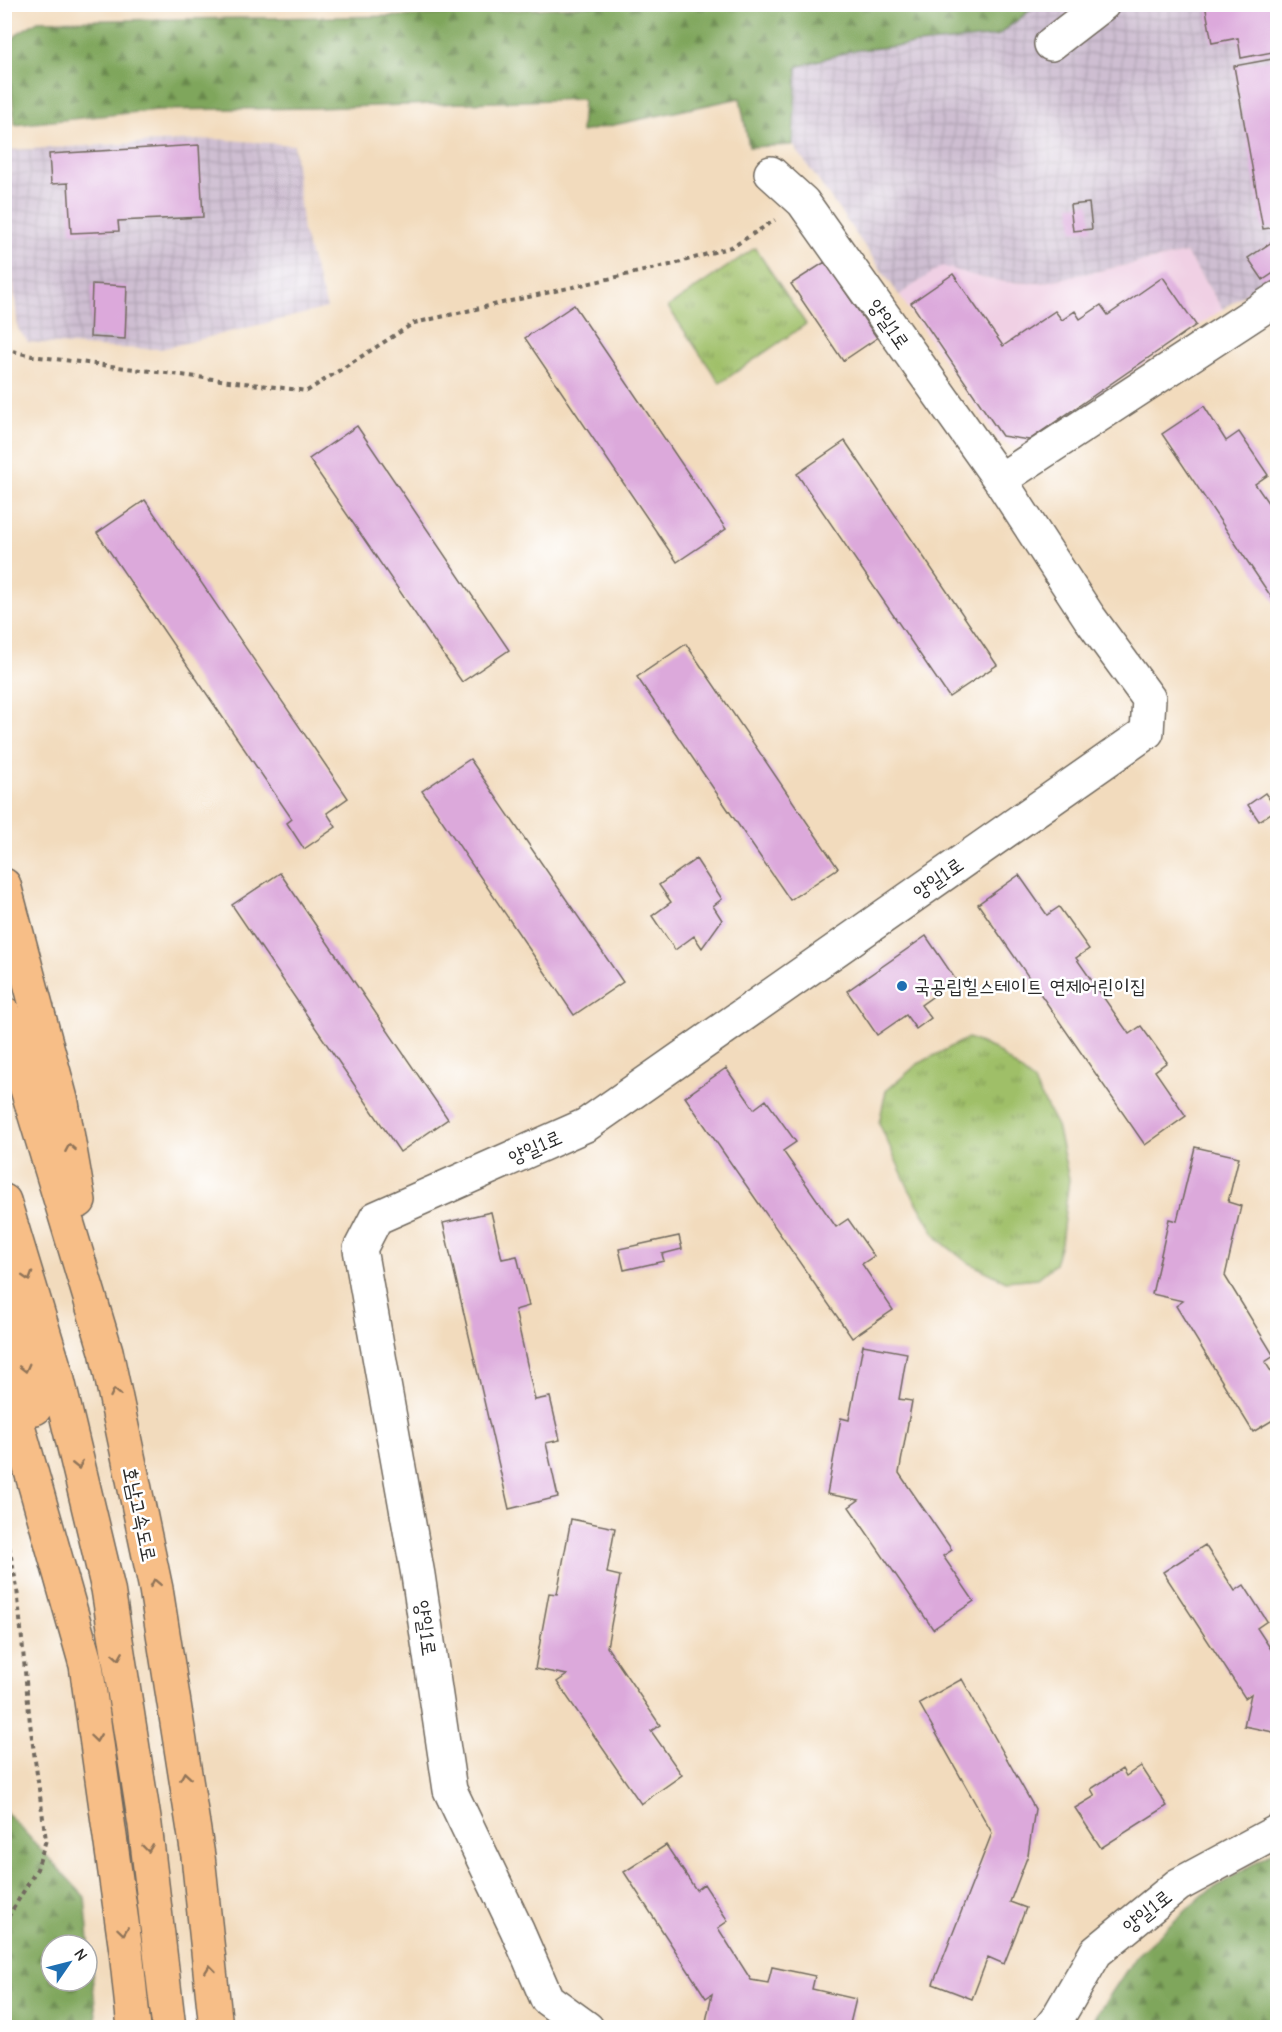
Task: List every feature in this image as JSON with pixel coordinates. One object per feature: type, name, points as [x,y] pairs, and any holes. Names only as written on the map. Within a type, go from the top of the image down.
[{"type":"highway","points":[[4,885],[62,1103],[106,1351]]},
{"type":"highway","name":"호남고속도로","points":[[4,1013],[106,1351],[156,1589],[198,1856],[216,2028]]},
{"type":"highway","points":[[4,1201],[57,1376],[108,1589],[145,1824],[169,2028]]},
{"type":"highway","points":[[4,1291],[59,1502],[86,1665],[134,2028]]},
{"type":"highway","points":[[4,1376],[86,1665]]},
{"type":"street","points":[[1051,44],[1103,4]]},
{"type":"street","name":"양일1로","points":[[587,2028],[547,1999],[517,1930],[450,1790],[418,1575],[360,1249],[376,1218],[586,1125],[1147,732],[1149,699],[1089,617],[1000,480],[803,202],[771,173]]},
{"type":"street","points":[[1000,480],[1278,298]]},
{"type":"street","name":"양일1로","points":[[1050,2028],[1058,2019],[1096,1952],[1178,1885],[1278,1831]]},
{"type":"path","points":[[4,349],[32,356],[307,391],[414,323],[674,264],[734,246],[803,202]]},
{"type":"path","points":[[4,1520],[17,1588],[30,1723],[46,1840],[37,1869],[4,1924]]},
{"type":"shaded area","points":[[1037,5],[1277,5],[1277,272],[1223,309],[1186,253],[1040,283],[1006,282],[982,278],[942,266],[899,295],[793,145],[797,67],[850,51],[997,36]]},
{"type":"shaded area","points":[[216,139],[294,145],[303,232],[327,308],[161,349],[28,342],[18,329],[8,234],[10,150]]},
{"type":"shaded area","points":[[1186,253],[1223,309],[1018,448],[999,441],[899,295],[942,265],[982,278],[1006,282],[1040,283]]},
{"type":"green space","points":[[619,4],[1037,5],[997,36],[850,51],[797,67],[793,145],[749,147],[740,98],[581,132],[583,99],[315,108],[157,110],[15,125],[7,47],[18,33],[38,21],[409,16]]},
{"type":"green space","points":[[755,248],[806,324],[720,383],[668,307]]},
{"type":"green space","points":[[968,1038],[994,1049],[1033,1081],[1057,1126],[1069,1179],[1061,1243],[1055,1264],[1038,1278],[1006,1281],[967,1262],[938,1239],[909,1189],[879,1123],[886,1091],[918,1064]]},
{"type":"green space","points":[[5,1811],[85,1897],[88,1933],[39,1933],[39,1993],[94,1993],[97,2027],[5,2027]]},
{"type":"green space","points":[[1277,1849],[1277,2027],[1088,2028],[1136,1956],[1203,1895]]},
{"type":"building","points":[[1205,4],[1278,4],[1278,51],[1241,58],[1238,38],[1212,43]]},
{"type":"building","points":[[1278,58],[1278,227],[1263,229],[1234,66]]},
{"type":"building","points":[[199,145],[203,217],[118,221],[119,231],[71,233],[68,183],[51,184],[49,154]]},
{"type":"building","points":[[1089,203],[1092,229],[1073,231],[1070,205]]},
{"type":"building","points":[[1278,238],[1278,270],[1263,280],[1248,258]]},
{"type":"building","points":[[825,262],[877,338],[843,361],[791,284]]},
{"type":"building","points":[[953,274],[1003,346],[1055,311],[1062,320],[1075,311],[1080,319],[1101,305],[1108,315],[1163,277],[1196,325],[1029,440],[1002,436],[911,303]]},
{"type":"building","points":[[92,284],[127,286],[125,339],[90,337]]},
{"type":"building","points":[[574,305],[726,529],[677,562],[525,338]]},
{"type":"building","points":[[1204,406],[1226,441],[1239,432],[1268,475],[1255,484],[1278,517],[1278,607],[1162,434]]},
{"type":"building","points":[[357,426],[509,650],[462,682],[309,459]]},
{"type":"building","points":[[845,441],[997,665],[949,697],[797,474]]},
{"type":"building","points":[[145,500],[348,798],[327,813],[336,827],[304,849],[287,823],[292,819],[97,533]]},
{"type":"building","points":[[686,644],[838,868],[790,900],[637,677]]},
{"type":"building","points":[[470,759],[623,982],[574,1015],[422,791]]},
{"type":"building","points":[[1265,793],[1277,809],[1259,821],[1248,805]]},
{"type":"building","points":[[696,859],[722,899],[713,906],[722,920],[702,948],[694,936],[675,950],[652,916],[671,902],[659,885]]},
{"type":"building","points":[[280,873],[448,1119],[400,1152],[232,905]]},
{"type":"building","points":[[1019,875],[1047,915],[1059,907],[1089,949],[1076,958],[1129,1034],[1141,1026],[1167,1062],[1155,1071],[1186,1116],[1145,1145],[978,904]]},
{"type":"building","name":"국공립힐스테이트 연제어린이집","points":[[926,936],[956,980],[921,1005],[931,1018],[916,1029],[906,1015],[877,1035],[847,991]]},
{"type":"building","points":[[726,1068],[754,1109],[766,1100],[796,1142],[783,1151],[836,1227],[848,1219],[874,1256],[862,1264],[893,1310],[852,1338],[685,1097]]},
{"type":"building","points":[[1195,1147],[1239,1157],[1228,1202],[1241,1206],[1225,1276],[1274,1356],[1265,1362],[1278,1382],[1278,1417],[1253,1432],[1176,1306],[1183,1301],[1152,1294],[1169,1219],[1177,1221]]},
{"type":"building","points":[[491,1212],[502,1259],[517,1256],[529,1306],[515,1310],[535,1400],[550,1397],[560,1440],[546,1443],[558,1497],[509,1509],[443,1223]]},
{"type":"building","points":[[679,1236],[682,1249],[662,1254],[664,1261],[624,1270],[619,1249]]},
{"type":"building","points":[[863,1345],[907,1353],[899,1399],[912,1401],[899,1473],[952,1550],[943,1556],[974,1601],[933,1629],[849,1507],[859,1500],[827,1494],[841,1418],[849,1420]]},
{"type":"building","points":[[571,1519],[615,1528],[607,1573],[620,1576],[607,1647],[660,1725],[651,1731],[682,1775],[641,1804],[557,1682],[567,1675],[535,1669],[549,1593],[557,1594]]},
{"type":"building","points":[[1205,1545],[1235,1591],[1244,1585],[1267,1621],[1257,1628],[1278,1660],[1278,1733],[1244,1726],[1251,1694],[1245,1698],[1163,1572]]},
{"type":"building","points":[[962,1679],[1035,1809],[1028,1855],[1010,1902],[1026,1908],[1004,1964],[988,1957],[972,1999],[933,1984],[992,1833],[919,1703]]},
{"type":"building","points":[[1141,1766],[1167,1806],[1101,1848],[1075,1808],[1095,1796],[1091,1789],[1122,1769],[1126,1776]]},
{"type":"building","points":[[666,1845],[696,1890],[704,1884],[728,1921],[718,1928],[751,1980],[768,1983],[772,1967],[815,1976],[812,1989],[856,1999],[849,2028],[714,2028],[705,2026],[712,1994],[706,1998],[624,1872]]},
{"type":"place","name":"국공립힐스테이트 연제어린이집","points":[[902,986]]}]
